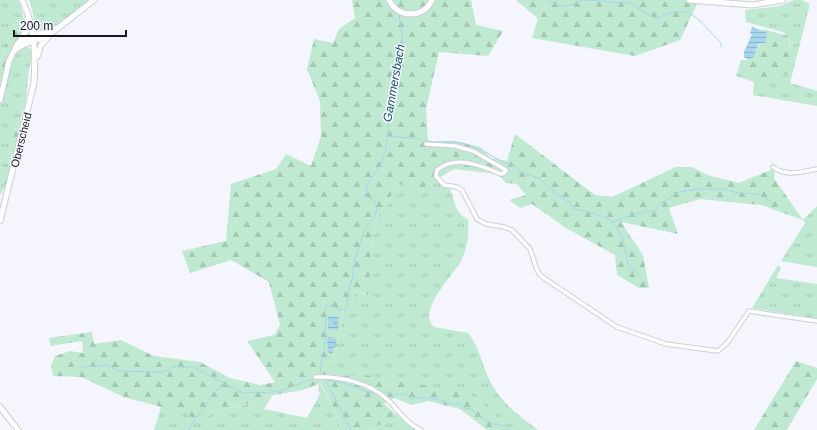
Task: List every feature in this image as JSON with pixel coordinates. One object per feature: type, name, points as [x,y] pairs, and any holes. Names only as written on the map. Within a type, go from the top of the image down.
[{"type":"street","points":[[22,0],[34,38],[36,60]]},
{"type":"street","points":[[36,60],[41,45],[52,33],[94,0]]},
{"type":"street","points":[[389,0],[392,6],[398,11],[409,14],[421,12],[430,5],[432,0]]},
{"type":"street","points":[[689,0],[752,5],[783,0]]},
{"type":"street","points":[[0,100],[13,52],[27,30],[27,12]]},
{"type":"street","points":[[13,52],[34,38],[58,28]]},
{"type":"street","points":[[20,40],[52,33]]},
{"type":"street","name":"Oberscheid","points":[[0,221],[34,83],[36,60]]},
{"type":"street","points":[[426,144],[455,146],[473,151],[506,170],[504,174],[501,174],[457,162],[450,162],[437,170],[436,176],[440,182],[448,187],[457,187],[462,190],[477,219],[486,224],[512,230],[530,249],[537,270],[541,276],[617,327],[659,343],[718,351],[728,342],[749,311],[817,321]]},
{"type":"street","points":[[773,167],[780,172],[790,174],[817,169]]},
{"type":"street","points":[[315,377],[327,377],[351,381],[380,392],[413,426],[421,430]]},
{"type":"street","points":[[0,407],[18,430]]},
{"type":"green space","points":[[0,0],[18,0],[23,13],[4,47],[0,62]]},
{"type":"green space","points":[[29,0],[91,0],[61,23],[48,29],[41,30],[36,24]]},
{"type":"green space","points":[[352,0],[471,0],[476,25],[503,31],[488,56],[439,52],[426,109],[428,141],[455,141],[480,147],[491,158],[507,161],[515,134],[595,195],[612,197],[676,167],[692,167],[707,175],[739,183],[775,168],[774,178],[803,220],[761,205],[700,199],[669,208],[678,234],[621,222],[643,255],[649,288],[639,288],[617,275],[615,255],[566,228],[532,204],[520,208],[509,200],[526,195],[517,184],[506,183],[498,174],[454,169],[416,192],[396,182],[388,204],[379,210],[373,240],[368,295],[355,291],[354,314],[344,310],[331,375],[336,377],[359,374],[465,392],[483,404],[509,430],[487,430],[460,409],[428,401],[412,405],[394,398],[384,404],[401,418],[370,428],[369,430],[338,430],[340,422],[321,383],[303,390],[263,397],[255,402],[213,412],[207,417],[190,418],[189,407],[161,407],[124,397],[81,377],[53,376],[51,366],[55,356],[70,351],[83,353],[82,341],[51,346],[49,338],[92,332],[94,344],[121,340],[154,356],[200,362],[230,378],[260,385],[275,382],[247,341],[274,335],[280,325],[269,282],[231,260],[190,273],[182,251],[226,241],[231,184],[276,169],[286,154],[311,166],[321,136],[320,101],[307,69],[314,39],[333,43],[339,29],[355,18]]},
{"type":"green space","points":[[516,0],[699,0],[680,40],[635,56],[532,38],[538,19]]},
{"type":"green space","points":[[794,0],[802,0],[810,4],[790,83],[817,91],[817,106],[753,95],[754,82],[736,76],[738,70],[764,78],[791,48],[788,36],[783,32],[746,22],[745,10],[780,6]]},
{"type":"green space","points":[[23,13],[25,28],[9,53],[0,91],[0,62],[4,47]]},
{"type":"green space","points":[[763,29],[788,36],[791,55],[790,62],[789,68],[782,77],[775,79],[761,78],[738,70],[741,60],[749,60],[754,57],[758,45],[765,43],[767,36]]},
{"type":"green space","points":[[26,46],[31,50],[31,61],[28,74],[24,115],[18,119],[5,169],[5,187],[0,195],[0,104],[11,64],[20,50]]},
{"type":"green space","points":[[24,115],[7,186],[5,187],[5,169],[18,119]]},
{"type":"green space","points":[[437,178],[448,186],[459,213],[468,219],[468,235],[467,246],[461,261],[444,284],[433,303],[430,312],[430,320],[434,327],[468,333],[478,350],[490,381],[500,397],[523,419],[538,430],[509,430],[483,404],[465,392],[331,375],[344,310],[354,313],[354,291],[367,295],[373,240],[379,210],[388,204],[396,182]]},
{"type":"green space","points":[[817,206],[817,267],[781,261],[805,223],[803,220]]},
{"type":"green space","points":[[778,265],[781,268],[776,278],[817,284],[817,319],[752,308]]},
{"type":"green space","points":[[796,361],[817,368],[817,379],[788,428],[786,430],[754,430]]},
{"type":"green space","points":[[320,383],[340,422],[338,430],[154,430],[161,407],[189,407],[207,417],[213,412],[255,402],[262,397],[272,396],[264,409],[307,418],[320,394],[318,389]]},
{"type":"green space","points":[[401,418],[416,430],[369,430],[370,428]]},
{"type":"water","points":[[752,27],[766,32],[767,36],[765,43],[758,44],[754,57],[749,60],[744,57],[744,52],[752,34],[750,33]]},
{"type":"water","points":[[328,316],[339,317],[338,323],[328,322]]},
{"type":"water","points":[[328,323],[339,325],[338,330],[328,329]]},
{"type":"water","points":[[329,337],[337,339],[332,354],[328,352],[327,339]]},
{"type":"waterway","name":"Gammersbach","points":[[399,5],[401,0]]},
{"type":"waterway","points":[[548,0],[561,6],[569,6],[582,0]]},
{"type":"waterway","points":[[585,0],[630,3],[656,19],[668,14],[686,12],[699,20],[721,43],[721,47]]},
{"type":"waterway","name":"Gammersbach","points":[[385,153],[388,132],[388,117],[396,89],[395,75],[400,48],[403,45],[399,14]]},
{"type":"waterway","points":[[387,136],[421,139]]},
{"type":"waterway","points":[[427,140],[431,142]]},
{"type":"waterway","points":[[435,143],[463,143],[483,150],[505,163],[515,166],[520,172],[541,179],[554,192],[570,202],[572,208],[600,216],[613,222],[628,216],[655,210],[660,204],[679,192],[698,189],[726,189],[736,193],[759,194],[771,201]]},
{"type":"waterway","name":"Gammersbach","points":[[324,376],[320,373],[325,341],[326,306],[333,305],[338,309],[345,310],[348,305],[347,301],[353,277],[353,265],[364,231],[374,217],[377,209],[374,200],[365,196],[368,192],[366,187],[382,162],[384,155]]},
{"type":"waterway","points":[[613,222],[622,238],[627,261],[639,274]]},
{"type":"waterway","points":[[82,367],[108,365],[119,371],[164,372],[173,367],[193,367],[242,393],[277,392],[315,378]]},
{"type":"waterway","name":"Gammersbach","points":[[325,379],[351,430]]},
{"type":"waterway","points":[[327,380],[340,382],[378,395]]},
{"type":"waterway","points":[[188,430],[222,384]]},
{"type":"waterway","points":[[385,392],[392,394],[405,394],[411,399],[432,399],[454,405],[459,403],[464,408],[472,409],[483,419],[492,423],[506,426],[509,430]]}]
